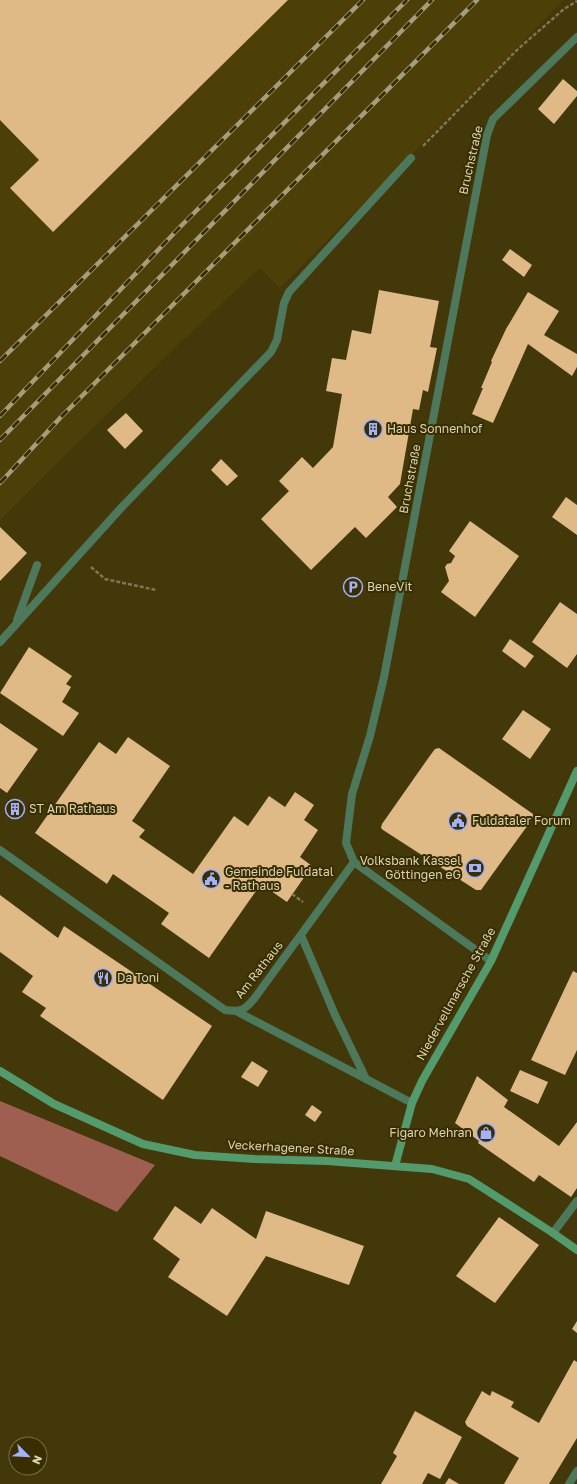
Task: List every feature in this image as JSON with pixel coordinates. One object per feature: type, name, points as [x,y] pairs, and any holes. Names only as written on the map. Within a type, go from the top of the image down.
[{"type":"street","name":"Bruchstraße","points":[[354,862],[346,843],[352,794],[370,736],[384,676],[487,135],[494,119],[577,37]]},
{"type":"street","points":[[0,642],[181,445],[271,352],[277,340],[284,303],[289,292],[411,158]]},
{"type":"street","points":[[15,625],[37,565]]},
{"type":"street","name":"Niedervellmarsche Straße","points":[[395,1166],[412,1103],[422,1081],[491,960],[577,772]]},
{"type":"street","name":"Am Rathaus","points":[[0,850],[206,998],[225,1010],[236,1011],[247,1008],[354,862]]},
{"type":"street","points":[[354,862],[491,960]]},
{"type":"street","points":[[301,935],[335,1015],[366,1079]]},
{"type":"street","points":[[236,1011],[412,1103]]},
{"type":"street","name":"Veckerhagener Straße","points":[[0,1071],[54,1104],[143,1144],[195,1154],[254,1159],[327,1161],[432,1169],[469,1179],[577,1250]]},
{"type":"street","points":[[553,1233],[577,1201]]},
{"type":"street","points":[[569,1484],[577,1471]]},
{"type":"path","points":[[411,158],[518,49],[564,9],[577,1]]},
{"type":"path","points":[[78,556],[105,579],[156,590]]},
{"type":"shaded area","points":[[0,0],[564,0],[280,288],[260,268],[181,342],[0,521]]},
{"type":"shaded area","points":[[0,1101],[155,1165],[117,1212],[0,1156]]},
{"type":"building","points":[[0,0],[288,0],[53,232],[10,188],[39,160],[0,120]]},
{"type":"building","points":[[563,79],[577,91],[577,96],[554,124],[538,109]]},
{"type":"building","points":[[510,249],[532,265],[524,277],[502,260]]},
{"type":"building","name":"Haus Sonnenhof","points":[[379,290],[439,301],[430,347],[437,348],[428,392],[423,390],[419,410],[413,409],[400,484],[388,497],[397,507],[366,538],[355,527],[311,570],[261,519],[289,491],[279,481],[302,457],[313,468],[333,447],[342,394],[326,391],[332,358],[346,360],[352,330],[371,334]]},
{"type":"building","points":[[528,292],[559,311],[544,335],[577,354],[577,367],[572,376],[528,344],[493,423],[472,414],[483,388],[481,388],[492,362],[491,361],[506,329]]},
{"type":"building","points":[[126,413],[143,431],[125,449],[107,430]]},
{"type":"building","points":[[221,459],[238,476],[227,486],[211,470]]},
{"type":"building","points":[[566,497],[577,505],[577,535],[552,517]]},
{"type":"building","points":[[470,521],[519,556],[475,617],[441,592],[449,581],[445,567],[447,564],[451,563],[455,556],[449,551]]},
{"type":"building","points":[[0,527],[27,553],[0,581]]},
{"type":"building","points":[[560,602],[577,614],[577,654],[567,668],[532,642]]},
{"type":"building","points":[[510,639],[534,656],[525,668],[502,651]]},
{"type":"building","points":[[29,647],[72,676],[66,684],[71,687],[62,702],[79,713],[63,736],[0,693]]},
{"type":"building","points":[[523,710],[551,729],[530,759],[502,739]]},
{"type":"building","points":[[0,723],[38,749],[7,793],[0,788]]},
{"type":"building","points":[[128,737],[170,766],[132,821],[145,830],[139,837],[193,874],[234,816],[248,826],[269,796],[285,807],[295,792],[314,805],[304,820],[318,830],[300,857],[312,866],[287,902],[261,884],[209,958],[161,924],[169,913],[113,874],[107,884],[35,833],[99,742],[116,754]]},
{"type":"building","name":"Fuldataler Forum","points":[[439,748],[533,814],[533,818],[481,890],[476,890],[381,828],[382,824],[429,757],[435,749]]},
{"type":"building","name":"ST Am Rathaus","points":[[15,801],[22,806],[15,816],[8,811]]},
{"type":"building","points":[[0,895],[58,938],[64,926],[212,1026],[163,1100],[40,1016],[46,1008],[22,992],[33,976],[0,952]]},
{"type":"building","points":[[573,971],[577,973],[577,1050],[565,1075],[531,1060]]},
{"type":"building","points":[[252,1061],[268,1071],[258,1087],[241,1077]]},
{"type":"building","points":[[520,1070],[548,1082],[538,1104],[510,1091]]},
{"type":"building","points":[[477,1076],[508,1100],[504,1107],[559,1146],[577,1122],[577,1188],[571,1197],[539,1175],[534,1182],[478,1143],[479,1141],[455,1123]]},
{"type":"building","points":[[312,1105],[322,1112],[315,1122],[305,1115]]},
{"type":"building","points":[[175,1206],[201,1224],[212,1208],[256,1239],[266,1211],[364,1246],[349,1285],[266,1256],[227,1316],[168,1277],[180,1259],[153,1239]]},
{"type":"building","points":[[499,1217],[539,1245],[495,1303],[456,1276]]},
{"type":"building","points":[[577,1321],[577,1333],[572,1329]]},
{"type":"building","points":[[574,1360],[577,1362],[577,1438],[549,1484],[504,1484],[519,1458],[467,1426],[465,1422],[482,1391],[490,1396],[492,1391],[514,1402],[511,1407],[539,1423]]},
{"type":"building","points":[[415,1411],[462,1437],[440,1479],[428,1473],[422,1484],[381,1484],[397,1456],[393,1453]]},
{"type":"building","points":[[449,1478],[459,1484],[445,1484]]},
{"type":"railway","points":[[0,361],[363,0]]},
{"type":"railway","points":[[0,416],[181,226],[407,0]]},
{"type":"railway","points":[[0,440],[432,0]]},
{"type":"railway","points":[[0,483],[61,417],[477,0]]},
{"type":"place","name":"Haus Sonnenhof","points":[[373,429]]},
{"type":"place","name":"BeneVit","points":[[353,587]]},
{"type":"place","name":"ST Am Rathaus","points":[[15,809]]},
{"type":"place","name":"Fuldataler Forum","points":[[458,821]]},
{"type":"place","name":"Volksbank Kassel Göttingen eG","points":[[475,868]]},
{"type":"place","name":"Gemeinde Fuldatal - Rathaus","points":[[211,879]]},
{"type":"place","name":"Da Toni","points":[[103,978]]},
{"type":"place","name":"Figaro Mehran","points":[[486,1133]]}]
